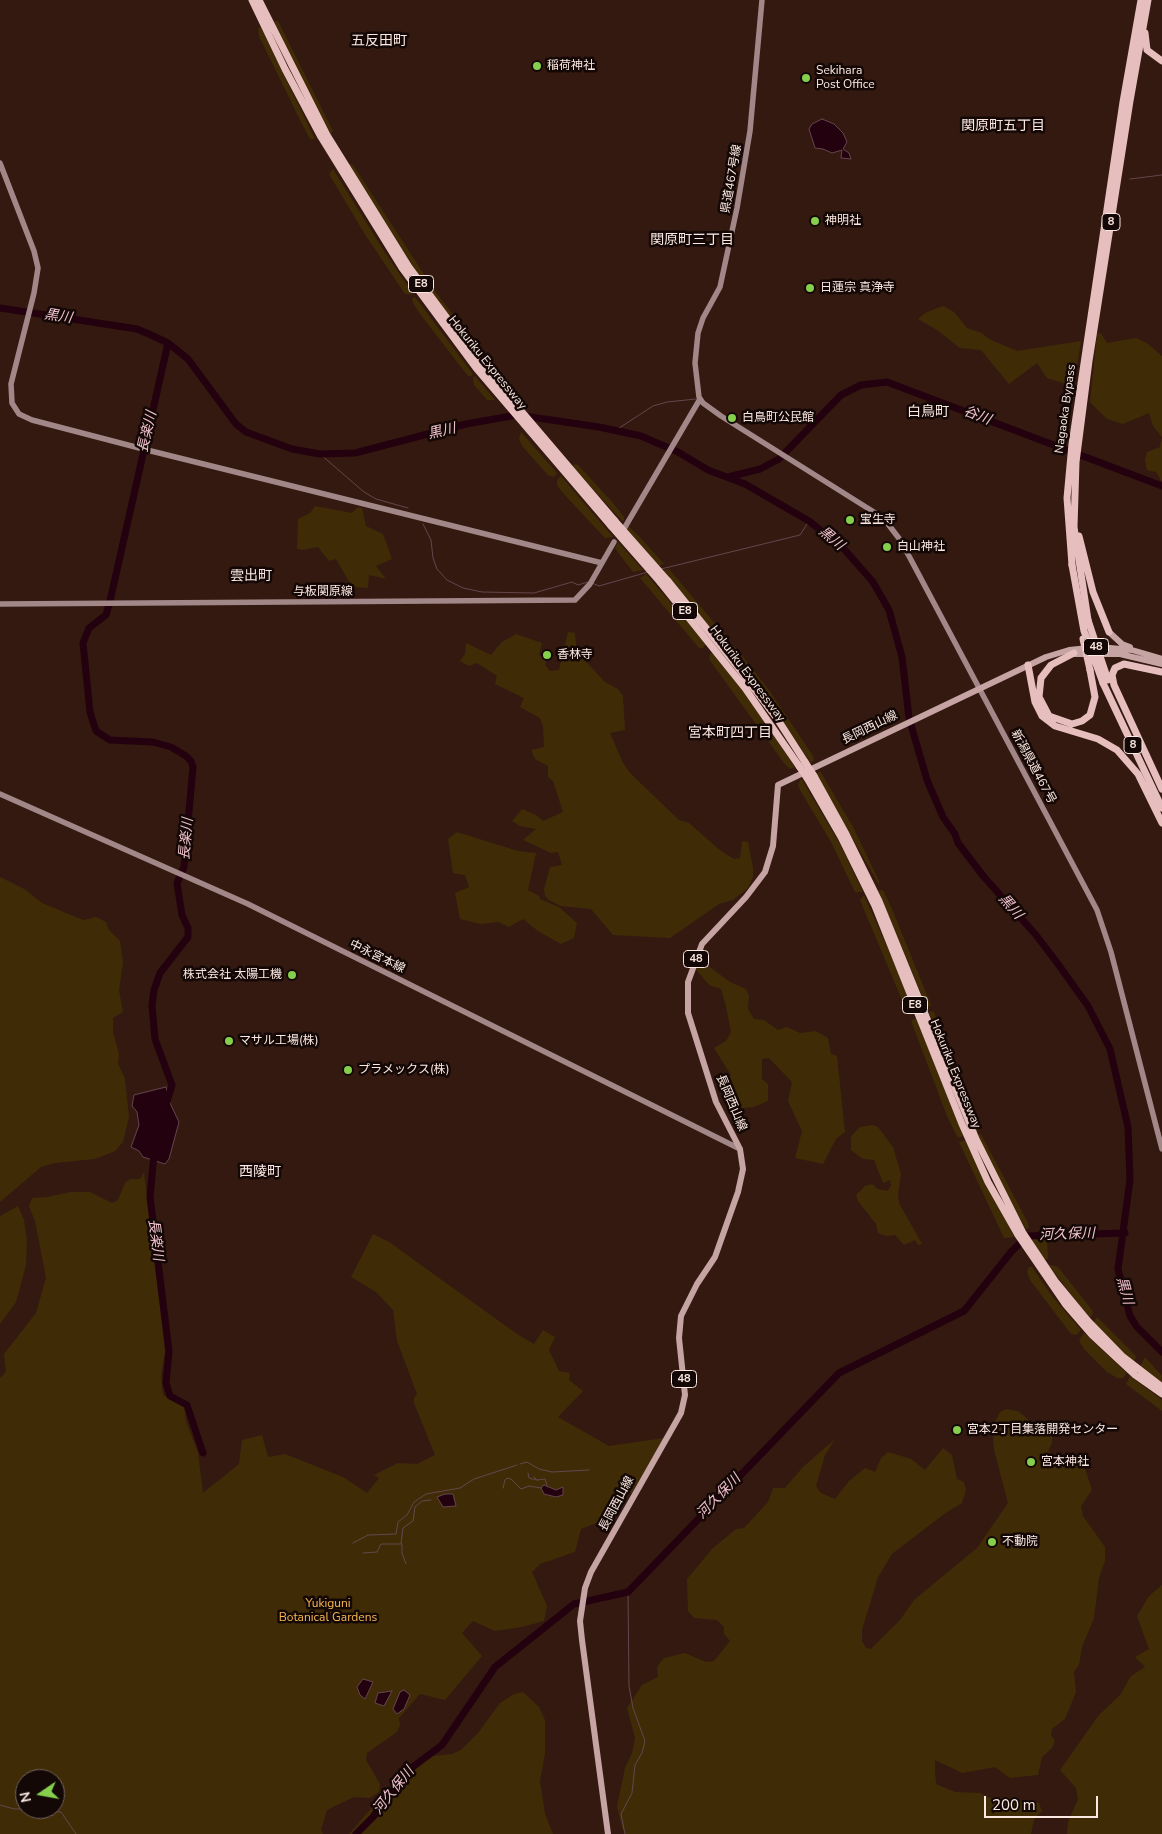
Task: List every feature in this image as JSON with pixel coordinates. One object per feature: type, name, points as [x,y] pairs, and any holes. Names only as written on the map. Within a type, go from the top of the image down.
[{"type":"highway","name":"Hokuriku Expressway","points":[[252,0],[285,69],[341,165],[426,292],[528,432],[664,582],[778,720],[802,764],[846,834],[879,901],[976,1139],[1036,1265],[1066,1306],[1104,1347],[1134,1374],[1162,1394]]},
{"type":"highway","name":"Hokuriku Expressway","points":[[259,0],[324,136]]},
{"type":"highway","name":"Nagaoka Bypass","points":[[1142,0],[1123,102],[1067,498],[1072,565],[1084,631],[1162,808]]},
{"type":"highway","name":"Nagaoka Bypass","points":[[1075,445],[1147,4]]},
{"type":"highway","points":[[1147,4],[1146,47],[1149,52],[1162,60]]},
{"type":"highway","name":"Hokuriku Expressway","points":[[504,397],[538,434],[613,524]]},
{"type":"highway","name":"Nagaoka Bypass","points":[[1073,462],[1074,526],[1088,620],[1106,682],[1162,797]]},
{"type":"highway","points":[[1074,491],[1077,527],[1083,554],[1093,592],[1109,632]]},
{"type":"highway","points":[[1072,565],[1079,621],[1095,697],[1090,715],[1082,721],[1072,724],[1049,716],[1039,697],[1041,678],[1051,666],[1074,653]]},
{"type":"highway","points":[[1029,664],[1035,702],[1042,716],[1055,726],[1098,738],[1117,750],[1138,774],[1162,823]]},
{"type":"highway","points":[[1162,672],[1124,664],[1115,668],[1112,675],[1114,685],[1162,789]]},
{"type":"highway","name":"Hokuriku Expressway","points":[[1020,1234],[1073,1304],[1107,1341],[1162,1387]]},
{"type":"main road","name":"県道467号線","points":[[700,399],[695,373],[698,333],[703,318],[720,287],[738,208],[750,131],[762,0]]},
{"type":"main road","points":[[0,163],[37,259],[37,277],[32,304],[10,384],[10,398],[16,411],[32,420],[602,563]]},
{"type":"main road","points":[[625,527],[700,399]]},
{"type":"main road","name":"新潟県道467号","points":[[700,399],[711,409],[877,514],[888,524],[915,566],[1097,910],[1110,952],[1162,1149]]},
{"type":"main road","name":"与板関原線","points":[[0,604],[575,600],[590,584],[614,542]]},
{"type":"main road","points":[[1093,654],[1105,648],[1109,632]]},
{"type":"main road","name":"48","points":[[1109,632],[1126,646],[1162,657]]},
{"type":"main road","name":"長岡西山線","points":[[608,1834],[587,1691],[580,1621],[582,1601],[591,1572],[681,1413],[685,1395],[679,1338],[682,1316],[697,1284],[715,1257],[742,1177],[743,1163],[740,1149],[714,1096],[690,1022],[687,989],[692,968],[704,939],[741,904],[765,872],[773,846],[778,785],[1029,664],[1069,650],[1105,648],[1132,650],[1162,657]]},
{"type":"main road","name":"48","points":[[1029,664],[1074,653],[1131,656],[1162,664]]},
{"type":"main road","name":"中永宮本線","points":[[0,794],[248,904],[740,1149]]},
{"type":"green space","points":[[274,21],[278,21],[333,131],[331,134],[296,70]]},
{"type":"green space","points":[[258,28],[261,28],[315,139],[310,139],[299,118],[259,36]]},
{"type":"green space","points":[[347,163],[353,165],[429,282],[427,288]]},
{"type":"green space","points":[[333,169],[413,294],[405,294],[364,233],[329,174]]},
{"type":"green space","points":[[434,290],[487,359],[485,363],[430,291]]},
{"type":"green space","points":[[415,297],[473,374],[471,376],[468,376],[420,314],[413,303],[412,299]]},
{"type":"green space","points":[[943,306],[954,312],[967,328],[982,333],[989,339],[1017,351],[1081,341],[1073,392],[1066,384],[1047,378],[1037,363],[1009,384],[981,350],[960,348],[937,330],[918,319],[925,313]]},
{"type":"green space","points":[[1100,332],[1107,343],[1136,338],[1148,344],[1162,356],[1162,437],[1153,426],[1149,413],[1123,424],[1107,419],[1090,402],[1097,334]]},
{"type":"green space","points":[[475,376],[495,400],[487,400],[474,385],[473,378]]},
{"type":"green space","points":[[521,432],[557,473],[554,477],[548,475],[523,447],[519,439]]},
{"type":"green space","points":[[1162,437],[1162,482],[1156,472],[1147,470],[1145,460],[1147,452],[1160,447]]},
{"type":"green space","points":[[575,464],[613,503],[624,517],[624,520],[622,521],[572,466]]},
{"type":"green space","points":[[561,476],[613,537],[605,538],[562,492],[557,485],[557,480]]},
{"type":"green space","points":[[315,506],[352,513],[358,507],[362,508],[366,526],[383,534],[392,559],[376,566],[386,579],[369,575],[368,588],[352,587],[336,559],[329,561],[318,547],[303,550],[297,549],[298,519],[310,513]]},
{"type":"green space","points":[[628,526],[664,564],[659,566],[626,528]]},
{"type":"green space","points":[[618,542],[643,570],[633,572],[615,548]]},
{"type":"green space","points":[[669,569],[721,631],[721,638],[719,639],[663,570]]},
{"type":"green space","points":[[646,574],[706,644],[703,648],[699,648],[640,578]]},
{"type":"green space","points":[[568,632],[575,633],[577,652],[605,682],[618,689],[623,696],[625,730],[610,733],[623,763],[630,773],[679,820],[689,823],[721,851],[734,859],[740,858],[742,841],[748,842],[753,877],[748,888],[733,900],[719,904],[670,938],[613,935],[591,909],[561,906],[549,900],[545,896],[544,889],[550,867],[562,865],[558,852],[551,853],[523,840],[536,829],[520,826],[512,821],[522,809],[536,815],[543,821],[563,812],[553,781],[548,777],[548,766],[535,759],[531,750],[544,747],[543,726],[540,718],[520,707],[524,698],[495,684],[497,676],[477,663],[469,666],[460,661],[465,654],[466,643],[491,655],[502,642],[516,634],[542,643],[539,655],[547,659],[545,665],[550,671],[559,670]]},
{"type":"green space","points":[[724,644],[730,644],[736,648],[769,690],[813,756],[814,760],[811,763],[774,708]]},
{"type":"green space","points":[[713,653],[745,693],[795,767],[790,769],[784,763],[709,659],[710,654]]},
{"type":"green space","points":[[820,771],[853,827],[879,881],[879,885],[816,774]]},
{"type":"green space","points":[[801,778],[840,844],[863,892],[855,892],[831,842],[800,790],[798,785]]},
{"type":"green space","points":[[457,832],[518,851],[536,853],[528,890],[539,896],[540,899],[559,907],[577,923],[574,938],[561,944],[538,931],[523,919],[509,927],[498,922],[480,924],[460,919],[455,893],[469,887],[465,875],[453,873],[448,839]]},
{"type":"green space","points":[[0,877],[26,890],[42,903],[84,920],[96,917],[106,922],[109,930],[120,941],[123,962],[119,990],[123,1012],[113,1018],[113,1032],[119,1054],[118,1063],[125,1079],[129,1117],[123,1142],[115,1151],[95,1159],[55,1163],[41,1167],[0,1202]]},
{"type":"green space","points":[[878,890],[883,890],[892,909],[931,1005],[927,1008]]},
{"type":"green space","points":[[864,895],[893,960],[914,1014],[910,1015],[907,1012],[860,900]]},
{"type":"green space","points":[[699,959],[730,982],[746,989],[749,996],[748,1009],[754,1019],[764,1020],[778,1030],[787,1027],[800,1033],[816,1031],[828,1038],[831,1054],[837,1056],[845,1132],[836,1139],[823,1164],[795,1158],[802,1131],[788,1101],[792,1082],[769,1058],[762,1059],[762,1079],[768,1084],[768,1101],[754,1107],[742,1108],[729,1090],[725,1081],[731,1075],[714,1048],[726,1041],[731,1032],[726,1006],[721,989],[709,985],[695,968]]},
{"type":"green space","points":[[930,1011],[934,1012],[980,1129],[976,1132],[929,1013]]},
{"type":"green space","points":[[916,1018],[963,1136],[958,1138],[947,1116],[911,1021]]},
{"type":"green space","points":[[873,1125],[878,1127],[893,1147],[901,1174],[898,1195],[899,1203],[922,1244],[918,1245],[915,1240],[904,1245],[895,1235],[886,1236],[878,1233],[876,1224],[858,1201],[856,1195],[865,1186],[872,1184],[878,1189],[887,1191],[891,1186],[890,1180],[883,1183],[874,1160],[863,1159],[851,1150],[851,1136],[860,1127]]},
{"type":"green space","points":[[981,1134],[1029,1228],[1026,1229],[1012,1206],[977,1135]]},
{"type":"green space","points":[[965,1140],[1014,1237],[1004,1238],[959,1142]]},
{"type":"green space","name":"Yukiguni Botanical Gardens","points":[[144,1172],[165,1351],[161,1376],[163,1395],[184,1406],[186,1421],[198,1453],[203,1493],[239,1464],[242,1440],[262,1435],[268,1457],[285,1454],[343,1477],[367,1493],[379,1478],[374,1475],[398,1463],[417,1464],[435,1455],[414,1403],[414,1398],[417,1394],[397,1341],[393,1310],[376,1292],[351,1277],[373,1234],[389,1242],[517,1334],[534,1344],[543,1330],[555,1337],[549,1350],[559,1371],[570,1373],[569,1380],[583,1391],[558,1417],[609,1446],[664,1438],[632,1493],[615,1491],[604,1512],[602,1521],[581,1529],[575,1552],[540,1564],[532,1572],[547,1606],[544,1621],[495,1631],[473,1621],[462,1633],[482,1656],[445,1700],[420,1694],[399,1718],[400,1725],[397,1732],[367,1753],[366,1760],[380,1784],[379,1792],[370,1798],[354,1797],[327,1810],[321,1830],[323,1834],[0,1834],[0,1378],[6,1372],[4,1354],[36,1313],[46,1278],[35,1221],[29,1206],[32,1198],[71,1192],[90,1192],[112,1203],[118,1200],[125,1183],[130,1179],[140,1179]]},
{"type":"green space","points":[[18,1206],[24,1220],[27,1240],[26,1265],[16,1302],[0,1324],[0,1216]]},
{"type":"green space","points":[[1030,1238],[1047,1239],[1048,1259],[1043,1259]]},
{"type":"green space","points":[[1048,1264],[1058,1267],[1092,1310],[1093,1314],[1089,1318]]},
{"type":"green space","points":[[1029,1267],[1032,1267],[1052,1296],[1081,1330],[1076,1335],[1071,1334],[1030,1280],[1027,1272]]},
{"type":"green space","points":[[1097,1317],[1135,1355],[1136,1358],[1133,1362],[1093,1323]]},
{"type":"green space","points":[[1084,1333],[1127,1373],[1123,1378],[1117,1378],[1107,1372],[1084,1349],[1079,1341]]},
{"type":"green space","points":[[1145,1357],[1162,1376],[1162,1384],[1140,1367]]},
{"type":"green space","points":[[1130,1376],[1162,1400],[1162,1411],[1126,1384]]},
{"type":"green space","points":[[1006,1409],[1018,1411],[1040,1429],[1052,1433],[1052,1443],[1048,1451],[1064,1461],[1070,1458],[1083,1463],[1092,1490],[1081,1506],[1083,1516],[1105,1547],[1105,1561],[1099,1578],[1094,1618],[1082,1647],[1079,1665],[1074,1672],[1076,1692],[1065,1719],[1052,1729],[1051,1735],[1055,1741],[1052,1748],[1042,1757],[1038,1775],[1010,1778],[995,1767],[962,1773],[935,1760],[935,1770],[936,1784],[955,1792],[980,1793],[992,1799],[1007,1797],[1026,1803],[1039,1803],[1042,1811],[1034,1820],[1031,1834],[625,1834],[617,1806],[625,1768],[632,1753],[635,1738],[627,1708],[642,1685],[658,1677],[657,1667],[664,1658],[685,1653],[706,1662],[714,1661],[730,1641],[724,1634],[724,1627],[717,1620],[694,1618],[688,1611],[687,1579],[712,1549],[736,1529],[744,1528],[768,1502],[773,1488],[785,1488],[803,1467],[835,1439],[825,1455],[816,1486],[821,1493],[835,1499],[849,1481],[865,1468],[875,1472],[881,1458],[888,1452],[911,1459],[925,1470],[943,1448],[952,1455],[957,1479],[964,1482],[966,1490],[962,1503],[944,1514],[892,1554],[878,1577],[862,1630],[862,1641],[866,1648],[871,1649],[900,1620],[914,1600],[977,1548],[1008,1503],[994,1450],[993,1437],[995,1422],[1000,1412]]},
{"type":"green space","points":[[1162,1585],[1162,1834],[1067,1834],[1068,1822],[1078,1799],[1076,1788],[1060,1770],[1099,1715],[1120,1695],[1131,1676],[1145,1667],[1135,1657],[1149,1649],[1137,1616],[1149,1596]]},
{"type":"green space","points":[[523,1692],[539,1707],[545,1720],[545,1754],[540,1781],[545,1814],[553,1834],[349,1834],[394,1782],[422,1757],[452,1754],[461,1750],[478,1733],[500,1703],[514,1694]]},
{"type":"shaded area","points":[[822,119],[834,124],[843,133],[847,142],[843,149],[849,153],[851,159],[841,158],[842,150],[832,153],[815,148],[809,129],[812,124]]},
{"type":"shaded area","points":[[166,1087],[170,1103],[179,1122],[169,1159],[165,1164],[143,1157],[139,1151],[131,1147],[139,1125],[137,1112],[132,1106],[134,1095]]},
{"type":"shaded area","points":[[544,1485],[556,1490],[563,1487],[563,1495],[556,1497],[544,1494],[541,1488]]},
{"type":"shaded area","points":[[453,1494],[456,1506],[443,1507],[437,1497]]},
{"type":"shaded area","points":[[363,1679],[373,1682],[365,1699],[360,1695],[357,1687]]},
{"type":"shaded area","points":[[404,1690],[410,1695],[404,1709],[397,1714],[393,1709],[400,1692]]},
{"type":"shaded area","points":[[392,1691],[384,1706],[375,1703],[378,1693]]},
{"type":"waterway","points":[[1130,179],[1162,175]]},
{"type":"waterway","name":"黒川","points":[[0,308],[137,329],[168,343],[188,359],[236,424],[246,432],[292,449],[320,454],[355,453],[466,424],[517,415],[599,427],[641,436],[678,452],[708,470],[745,484],[809,521],[844,549],[873,582],[889,610],[902,657],[909,718],[927,780],[943,817],[955,834],[958,843],[984,877],[1036,935],[1058,964],[1088,1006],[1110,1049],[1128,1127],[1130,1180],[1118,1269],[1130,1316],[1137,1327],[1162,1352]]},
{"type":"waterway","name":"長楽川","points":[[166,1105],[172,1085],[155,1039],[152,1005],[154,990],[160,973],[188,937],[188,928],[182,915],[177,883],[184,867],[193,767],[191,761],[186,756],[171,747],[153,742],[110,740],[96,731],[90,712],[83,643],[89,628],[106,615],[110,601],[168,343]]},
{"type":"waterway","name":"谷川","points":[[728,477],[760,469],[779,459],[841,395],[861,385],[887,382],[1162,486]]},
{"type":"waterway","points":[[616,430],[653,406],[667,402],[696,399]]},
{"type":"waterway","points":[[320,454],[364,492],[376,499],[408,508]]},
{"type":"waterway","points":[[661,569],[800,535],[809,521]]},
{"type":"waterway","points":[[423,524],[431,540],[433,558],[437,569],[447,580],[463,588],[482,592],[534,593],[572,582],[578,585],[588,582]]},
{"type":"waterway","points":[[592,583],[599,586],[648,572]]},
{"type":"waterway","name":"長楽川","points":[[154,1154],[150,1197],[169,1351],[166,1383],[170,1396],[187,1405],[203,1453]]},
{"type":"waterway","name":"河久保川","points":[[356,1834],[373,1817],[410,1769],[442,1745],[495,1667],[574,1604],[628,1592],[839,1373],[964,1311],[1011,1252],[1027,1236],[1125,1233]]},
{"type":"waterway","points":[[520,1464],[527,1462],[539,1469],[552,1472],[589,1470]]},
{"type":"waterway","points":[[353,1543],[368,1535],[396,1534],[398,1522],[407,1515],[414,1502],[426,1494],[460,1488],[474,1479],[517,1465]]},
{"type":"waterway","points":[[528,1473],[529,1478],[537,1480]]},
{"type":"waterway","points":[[534,1477],[537,1480],[545,1479],[547,1485]]},
{"type":"waterway","points":[[503,1488],[507,1478],[511,1479],[521,1489],[529,1486],[541,1488]]},
{"type":"waterway","points":[[363,1553],[377,1552],[381,1544],[401,1544],[403,1528],[413,1521],[415,1507],[422,1501],[431,1500]]},
{"type":"waterway","points":[[402,1544],[402,1553],[406,1564]]},
{"type":"waterway","points":[[625,1834],[621,1814],[632,1793],[635,1765],[642,1753],[645,1741],[633,1708],[629,1686],[628,1592]]},
{"type":"waterway","points":[[0,1805],[15,1809]]},
{"type":"waterway","points":[[65,1818],[76,1834]]},
{"type":"place","name":"稲荷神社","points":[[537,66]]},
{"type":"place","name":"Sekihara Post Office","points":[[806,78]]},
{"type":"place","name":"神明社","points":[[815,221]]},
{"type":"place","name":"日蓮宗 真浄寺","points":[[810,288]]},
{"type":"place","name":"白鳥町公民館","points":[[732,418]]},
{"type":"place","name":"宝生寺","points":[[850,520]]},
{"type":"place","name":"白山神社","points":[[887,547]]},
{"type":"place","name":"香林寺","points":[[547,655]]},
{"type":"place","name":"株式会社 太陽工機","points":[[292,975]]},
{"type":"place","name":"マサル工場(株)","points":[[229,1041]]},
{"type":"place","name":"プラメックス(株)","points":[[348,1070]]},
{"type":"place","name":"宮本2丁目集落開発センター","points":[[957,1430]]},
{"type":"place","name":"宮本神社","points":[[1031,1462]]},
{"type":"place","name":"不動院","points":[[992,1542]]},
{"type":"district","name":"五反田町","points":[[379,42]]},
{"type":"district","name":"関原町五丁目","points":[[1003,127]]},
{"type":"district","name":"関原町三丁目","points":[[692,241]]},
{"type":"district","name":"白鳥町","points":[[928,413]]},
{"type":"district","name":"雲出町","points":[[251,577]]},
{"type":"district","name":"宮本町四丁目","points":[[730,734]]},
{"type":"district","name":"西陵町","points":[[260,1173]]}]
